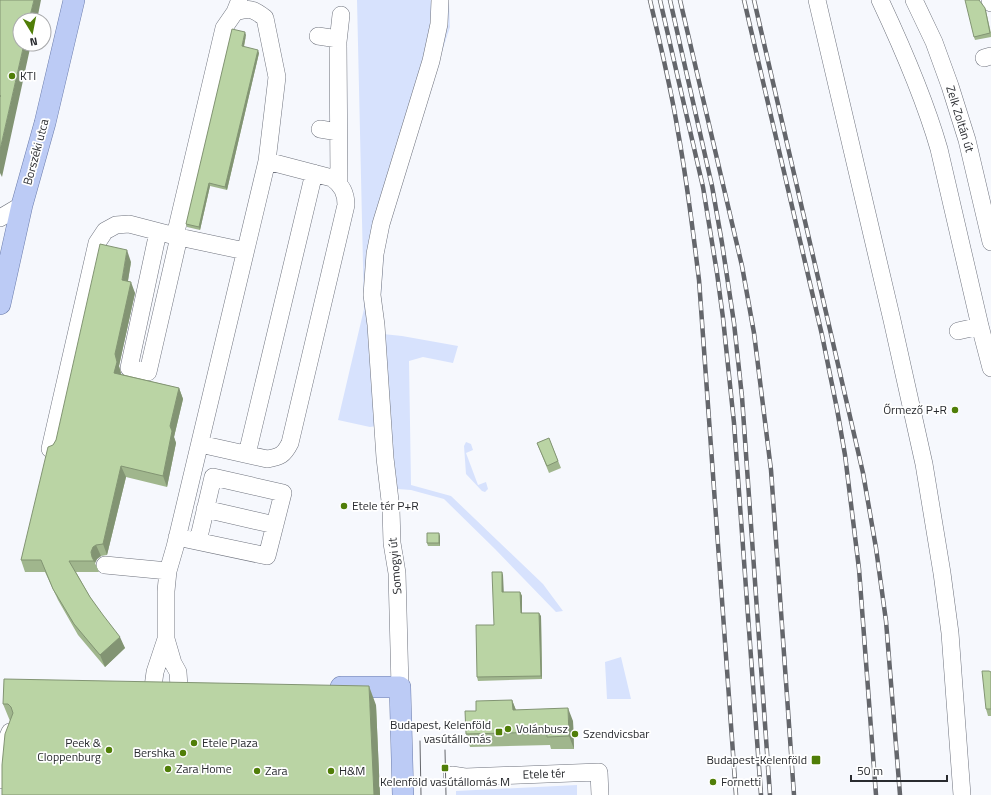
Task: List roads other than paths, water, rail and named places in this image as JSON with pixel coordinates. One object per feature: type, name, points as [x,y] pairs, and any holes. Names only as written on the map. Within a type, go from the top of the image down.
[{"type":"main road","name":"Borszéki utca","points":[[0,304],[5,249],[22,205],[45,123],[74,0]]},
{"type":"main road","points":[[131,686],[201,687]]},
{"type":"main road","points":[[320,686],[400,687]]},
{"type":"main road","name":"Somogyi út","points":[[400,687],[403,795]]},
{"type":"street","points":[[179,687],[178,672],[173,663],[166,639],[166,591],[168,571],[200,444],[267,161],[277,77],[265,18],[259,0]]},
{"type":"street","name":"Somogyi út","points":[[400,687],[397,573],[392,543],[391,509],[385,458],[372,295],[375,254],[381,224],[431,61],[439,24],[440,0]]},
{"type":"street","points":[[817,0],[896,334],[924,464],[942,573],[950,633],[962,795]]},
{"type":"street","points":[[880,0],[913,72],[932,124],[991,368]]},
{"type":"street","name":"Zelk Zoltán út","points":[[914,0],[934,42],[955,100],[967,140],[991,242]]},
{"type":"street","points":[[158,232],[129,368],[148,372],[224,28],[237,6],[254,10],[265,18]]},
{"type":"street","points":[[339,183],[338,39],[340,15]]},
{"type":"street","points":[[318,36],[338,39]]},
{"type":"street","points":[[320,129],[338,132]]},
{"type":"street","points":[[200,444],[267,459],[277,458],[285,452],[290,443],[346,205],[346,198],[339,183],[332,178],[267,161]]},
{"type":"street","points":[[247,454],[314,173]]},
{"type":"street","points":[[0,218],[22,205]]},
{"type":"street","points":[[50,449],[97,242],[105,231],[116,225],[129,224],[177,237],[246,251]]},
{"type":"street","points":[[958,331],[980,326]]},
{"type":"street","points":[[177,537],[267,556],[283,492],[213,477],[198,541]]},
{"type":"street","points":[[205,509],[275,525]]},
{"type":"street","points":[[105,566],[168,571]]},
{"type":"street","points":[[153,687],[155,672],[166,639]]},
{"type":"street","points":[[0,780],[2,750],[10,732]]},
{"type":"street","name":"Etele tér","points":[[459,776],[599,772],[600,795]]},
{"type":"tram line","points":[[420,741],[421,795]]},
{"type":"tram line","points":[[445,750],[446,795]]},
{"type":"railway","points":[[650,0],[675,115],[687,187],[699,280],[736,795]]},
{"type":"railway","points":[[660,0],[703,187],[723,318],[734,423],[761,795]]},
{"type":"railway","points":[[670,0],[712,186],[734,323],[742,397],[770,795]]},
{"type":"railway","points":[[680,0],[742,266],[754,333],[771,470],[794,795]]},
{"type":"railway","points":[[744,0],[822,335],[845,455],[859,569],[876,795]]},
{"type":"railway","points":[[754,0],[863,473],[876,548],[886,621],[900,795]]},
{"type":"place","name":"KTI","points":[[12,76]]},
{"type":"place","name":"Őrmező P+R","points":[[955,410]]},
{"type":"place","name":"Etele tér P+R","points":[[344,506]]},
{"type":"place","name":"Volánbusz","points":[[508,729]]},
{"type":"place","name":"Budapest, Kelenföld vasútállomás","points":[[499,732]]},
{"type":"place","name":"Szendvicsbar","points":[[575,734]]},
{"type":"place","name":"Etele Plaza","points":[[194,743]]},
{"type":"place","name":"Peek & Cloppenburg","points":[[109,750]]},
{"type":"place","name":"Bershka","points":[[183,753]]},
{"type":"place","name":"Budapest-Kelenföld","points":[[816,760]]},
{"type":"place","name":"Kelenföld vasútállomás M","points":[[445,768]]},
{"type":"place","name":"Zara Home","points":[[168,769]]},
{"type":"place","name":"Zara","points":[[257,771]]},
{"type":"place","name":"H&M","points":[[331,771]]},
{"type":"place","name":"Fornetti","points":[[713,782]]}]
